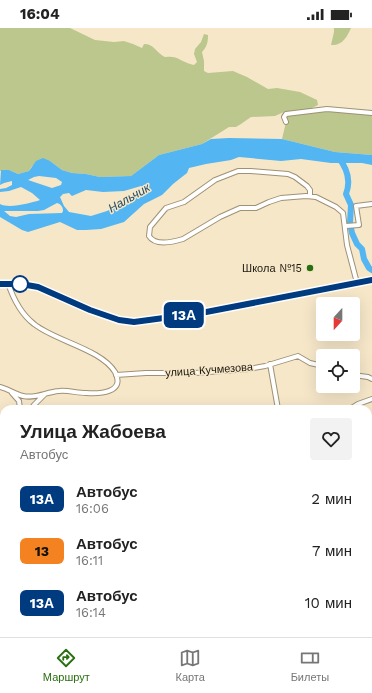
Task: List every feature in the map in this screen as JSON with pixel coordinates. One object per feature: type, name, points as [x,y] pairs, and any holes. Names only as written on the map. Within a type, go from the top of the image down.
[{"type":"street","points":[[286,122],[284,117],[287,113],[336,110],[372,114]]},
{"type":"street","points":[[310,196],[310,190],[307,186],[300,180],[288,174],[238,171],[215,180],[184,202],[166,208],[150,227],[149,236],[156,241],[181,240],[220,217],[240,208],[256,208],[281,198],[316,197],[341,210],[343,213],[347,226],[347,245],[357,283]]},
{"type":"street","points":[[347,226],[359,224],[356,206],[372,204]]},
{"type":"street","points":[[0,284],[21,284],[38,287],[90,310],[119,320],[134,322],[205,312],[371,280]]},
{"type":"street","points":[[8,283],[14,300],[27,318],[46,332],[91,353],[107,364],[116,375],[116,386],[110,391],[92,393],[58,391],[36,396],[26,396]]},
{"type":"street","name":"улица Кучмезова","points":[[116,375],[146,373],[195,373],[249,369],[298,356],[310,363],[316,364]]},
{"type":"street","points":[[270,364],[277,405]]},
{"type":"street","points":[[360,376],[372,379]]},
{"type":"street","points":[[0,387],[32,399],[32,405]]},
{"type":"street","points":[[8,390],[19,405]]},
{"type":"street","points":[[35,405],[45,394]]},
{"type":"street","points":[[21,405],[26,396]]},
{"type":"street","points":[[356,405],[372,399]]},
{"type":"green space","points":[[0,28],[70,28],[95,40],[114,42],[124,41],[142,48],[144,44],[147,44],[152,46],[164,57],[174,57],[194,65],[197,62],[194,54],[195,49],[201,42],[204,34],[208,35],[208,40],[202,52],[204,71],[208,73],[233,71],[268,89],[277,88],[300,92],[317,100],[318,105],[310,109],[295,112],[284,112],[275,116],[251,117],[236,127],[229,127],[202,144],[159,155],[131,176],[100,177],[72,173],[62,170],[50,161],[32,166],[29,171],[18,174],[9,170],[0,171]]},
{"type":"green space","points":[[334,28],[351,28],[346,38],[338,44],[331,45],[334,32]]},
{"type":"green space","points":[[317,110],[372,113],[372,155],[335,152],[282,139],[286,122],[285,114]]},
{"type":"water","points":[[211,139],[282,139],[335,152],[372,155],[372,165],[362,163],[331,163],[301,159],[281,161],[239,157],[231,160],[189,168],[187,173],[162,195],[144,204],[124,222],[101,229],[77,230],[60,222],[28,232],[0,217],[0,204],[14,206],[40,200],[32,193],[21,187],[0,192],[0,189],[12,185],[12,181],[0,185],[1,170],[9,170],[18,174],[29,171],[36,161],[43,158],[50,161],[62,170],[72,173],[100,177],[131,176],[159,155],[202,144]],"holes":[[[39,176],[56,178],[62,182],[61,185],[52,188],[28,180]],[[141,186],[144,188],[141,194],[107,211],[91,216],[69,212],[64,206],[60,197],[63,194],[69,193],[72,196],[86,190],[103,192],[124,191]],[[57,203],[63,208],[62,213],[29,214],[16,217],[10,216],[4,211],[44,210]]]},
{"type":"waterway","points":[[338,157],[346,170],[348,179],[346,194],[351,205],[350,223],[352,233],[357,244],[362,249],[364,259],[369,268],[372,270]]},
{"type":"bus line","name":"13А","points":[[0,284],[10,283],[38,287],[90,310],[119,320],[134,322],[201,313],[372,280]]},
{"type":"place","name":"Школа №15","points":[[310,268]]},
{"type":"water label","name":"Нальчик","points":[[129,198]]}]
